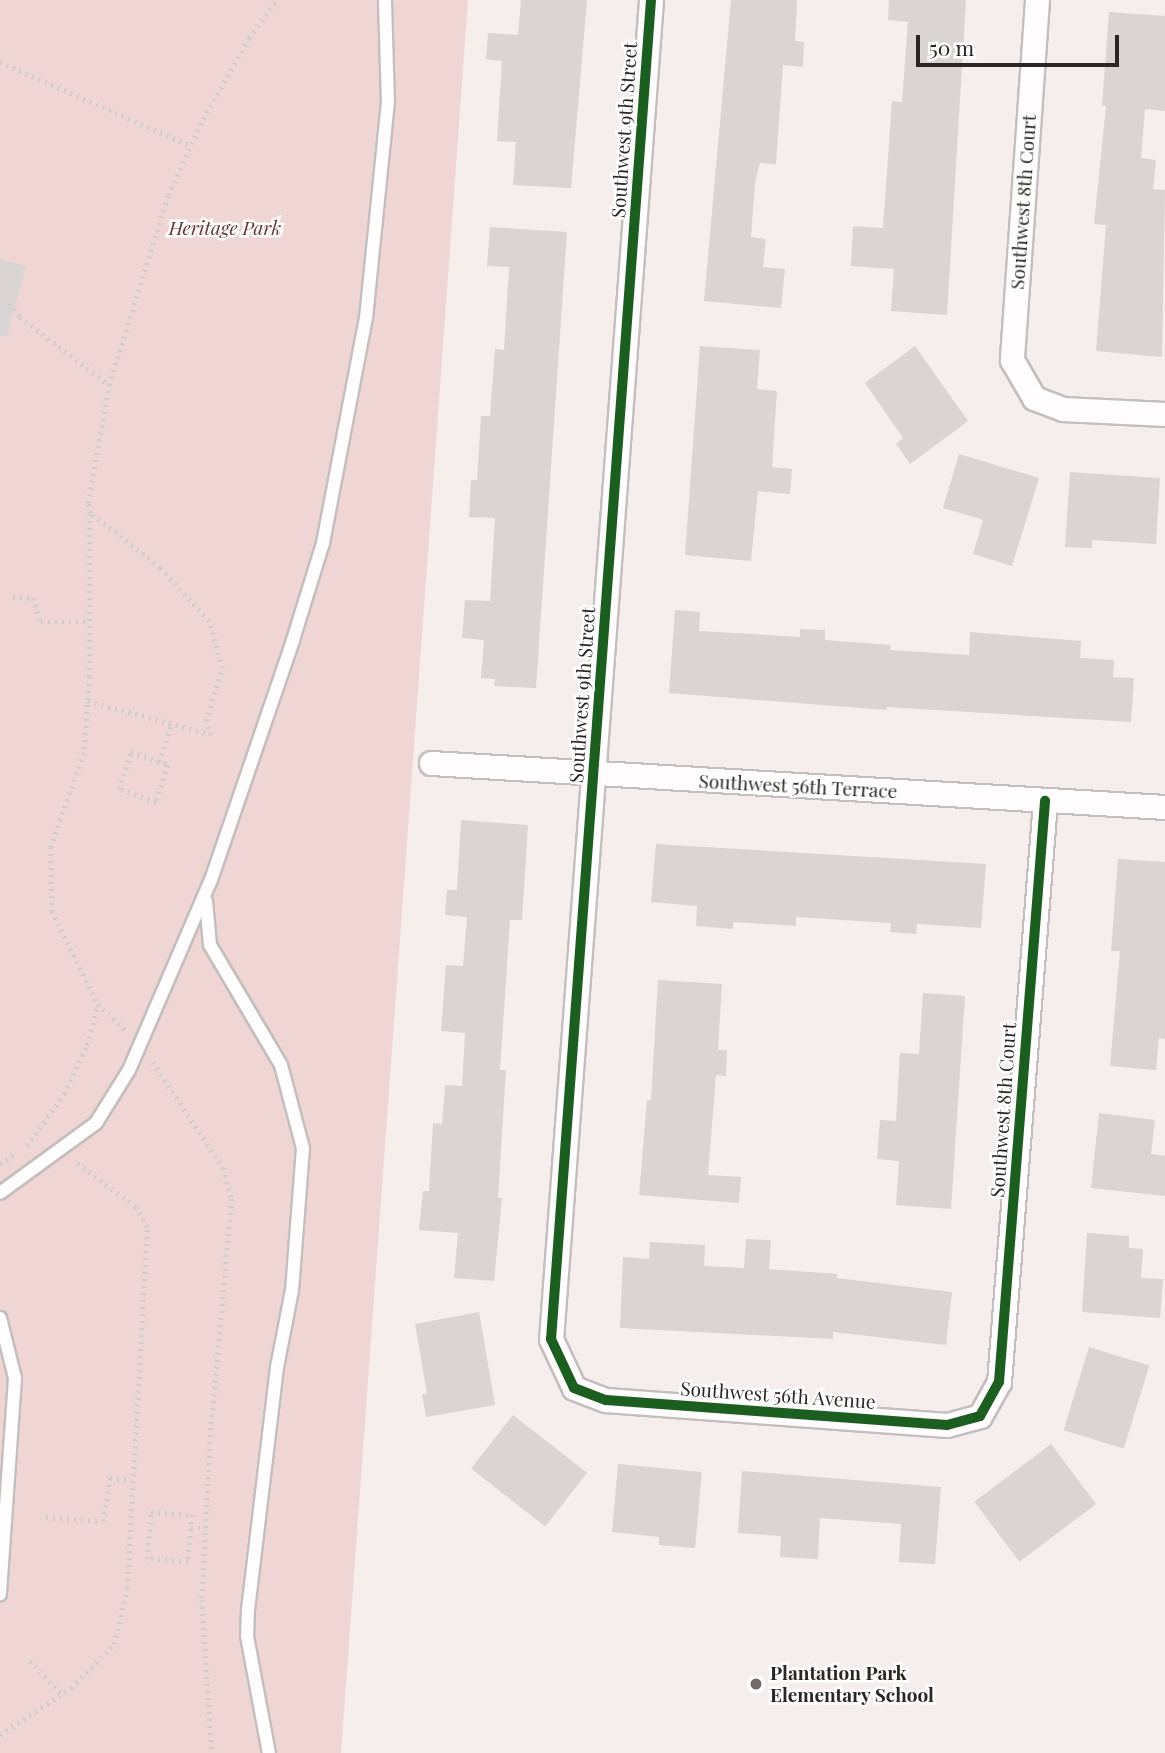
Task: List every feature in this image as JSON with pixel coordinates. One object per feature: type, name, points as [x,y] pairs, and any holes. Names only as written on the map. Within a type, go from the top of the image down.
[{"type":"street","name":"Southwest 9th Street","points":[[574,1388],[551,1339],[651,0]]},
{"type":"street","name":"Southwest 8th Court","points":[[1037,0],[1012,360],[1034,398],[1063,409],[1165,414]]},
{"type":"street","name":"Southwest 56th Terrace","points":[[431,763],[1165,807]]},
{"type":"street","name":"Southwest 8th Court","points":[[980,1416],[999,1382],[1045,801]]},
{"type":"street","name":"Southwest 56th Avenue","points":[[574,1388],[607,1400],[947,1425],[980,1416]]},
{"type":"lane","points":[[269,1753],[247,1636],[248,1609],[277,1367],[292,1290],[303,1148],[281,1065],[210,945],[204,908],[320,555],[347,435],[366,318],[388,103],[385,0]]},
{"type":"lane","points":[[0,1193],[96,1123],[130,1070],[211,880]]},
{"type":"lane","points":[[0,1318],[15,1378],[0,1594]]},
{"type":"path","points":[[131,1036],[98,1004],[52,911],[51,847],[84,753],[88,701],[88,503],[109,385],[168,195],[248,38],[277,0]]},
{"type":"path","points":[[0,62],[191,146]]},
{"type":"path","points":[[10,303],[20,317],[109,385]]},
{"type":"path","points":[[88,701],[211,735],[206,721],[222,668],[209,621],[160,568],[90,513]]},
{"type":"path","points":[[12,597],[33,598],[41,622],[89,622]]},
{"type":"path","points":[[159,762],[172,724]]},
{"type":"path","points":[[131,752],[159,762],[168,765],[156,802],[119,789],[131,752]]},
{"type":"path","points":[[0,1164],[31,1143],[64,1094],[87,1045],[98,1004]]},
{"type":"path","points":[[147,1052],[223,1168],[232,1199],[205,1528],[202,1600],[212,1753]]},
{"type":"path","points":[[0,1735],[62,1694],[114,1644],[127,1588],[147,1227],[135,1207],[75,1162]]},
{"type":"path","points":[[46,1517],[103,1521],[110,1478],[131,1480]]},
{"type":"path","points":[[151,1511],[192,1515],[191,1528],[188,1562],[147,1559],[151,1511]]},
{"type":"path","points":[[191,1528],[205,1528]]},
{"type":"path","points":[[30,1661],[62,1694]]},
{"type":"green space","name":"Heritage Park","points":[[0,0],[468,0],[341,1753],[0,1753]]},
{"type":"building","points":[[521,0],[587,0],[571,188],[513,185],[516,142],[497,141],[502,61],[486,59],[488,33],[518,35]]},
{"type":"building","points":[[731,0],[797,0],[795,41],[804,42],[803,67],[783,65],[776,164],[760,163],[755,183],[751,237],[766,239],[763,267],[785,269],[781,308],[704,301]]},
{"type":"building","points":[[889,0],[966,0],[947,315],[891,311],[894,269],[851,266],[853,226],[883,228],[892,101],[902,102],[908,22],[888,20]]},
{"type":"building","points":[[1109,12],[1165,16],[1165,111],[1145,109],[1141,158],[1156,160],[1153,189],[1165,190],[1162,357],[1096,351],[1106,225],[1094,224],[1106,106],[1102,106]]},
{"type":"building","points":[[490,227],[567,232],[536,688],[494,686],[495,679],[481,678],[484,640],[462,638],[465,600],[490,601],[495,518],[469,517],[471,480],[477,480],[481,416],[490,416],[495,349],[504,350],[509,267],[487,266]]},
{"type":"building","points":[[0,259],[26,266],[7,336],[0,335]]},
{"type":"building","points":[[700,346],[760,350],[757,389],[777,391],[772,467],[792,469],[790,494],[758,491],[751,561],[685,555]]},
{"type":"building","points":[[915,346],[968,421],[910,464],[896,444],[903,438],[865,383]]},
{"type":"building","points":[[959,454],[1039,478],[1012,566],[973,554],[983,520],[943,508]]},
{"type":"building","points":[[1070,472],[1160,478],[1156,544],[1092,540],[1092,548],[1065,547]]},
{"type":"building","points":[[675,610],[700,612],[699,631],[800,637],[800,629],[825,630],[825,640],[891,645],[890,650],[969,655],[970,632],[1081,641],[1080,658],[1114,660],[1113,677],[1134,678],[1131,722],[887,707],[886,710],[669,693]]},
{"type":"building","points":[[461,820],[528,825],[522,920],[510,920],[500,1070],[506,1070],[498,1198],[502,1198],[494,1281],[454,1278],[458,1233],[419,1230],[423,1191],[429,1191],[433,1123],[442,1124],[445,1085],[462,1086],[465,1033],[441,1031],[446,965],[463,966],[467,917],[445,915],[447,890],[457,890]]},
{"type":"building","points":[[656,844],[986,864],[981,928],[917,924],[916,934],[890,932],[891,923],[796,917],[796,926],[733,922],[733,929],[696,926],[697,906],[651,902]]},
{"type":"building","points":[[1118,859],[1165,862],[1165,1039],[1159,1038],[1156,1070],[1110,1066],[1120,951],[1111,951]]},
{"type":"building","points":[[658,980],[722,984],[718,1050],[727,1050],[726,1076],[716,1075],[708,1175],[741,1177],[739,1203],[639,1195],[647,1100],[651,1100]]},
{"type":"building","points":[[923,993],[965,996],[951,1209],[896,1205],[899,1161],[877,1159],[880,1120],[896,1121],[900,1053],[919,1054]]},
{"type":"building","points":[[1099,1113],[1155,1120],[1151,1154],[1165,1156],[1165,1196],[1091,1188]]},
{"type":"building","points":[[1087,1233],[1129,1236],[1129,1248],[1143,1249],[1141,1278],[1163,1279],[1160,1318],[1082,1312]]},
{"type":"building","points":[[746,1239],[771,1240],[769,1269],[837,1274],[837,1278],[952,1292],[946,1345],[833,1332],[833,1339],[620,1328],[623,1257],[649,1259],[650,1242],[705,1245],[704,1266],[744,1268]]},
{"type":"building","points":[[479,1312],[495,1405],[426,1417],[422,1394],[427,1394],[415,1324]]},
{"type":"building","points":[[1089,1347],[1149,1365],[1124,1449],[1064,1430]]},
{"type":"building","points":[[513,1415],[587,1473],[545,1526],[471,1469]]},
{"type":"building","points":[[1051,1444],[1096,1504],[1019,1562],[974,1502]]},
{"type":"building","points":[[618,1464],[702,1472],[695,1548],[659,1545],[659,1537],[612,1532]]},
{"type":"building","points":[[742,1471],[941,1487],[935,1564],[899,1562],[901,1524],[820,1518],[818,1559],[780,1557],[781,1536],[738,1533]]},
{"type":"cycle path","points":[[651,0],[551,1339],[574,1388],[606,1400],[947,1425],[980,1416],[999,1382],[1045,801]]},
{"type":"place","name":"Plantation Park Elementary School","points":[[756,1684]]}]
